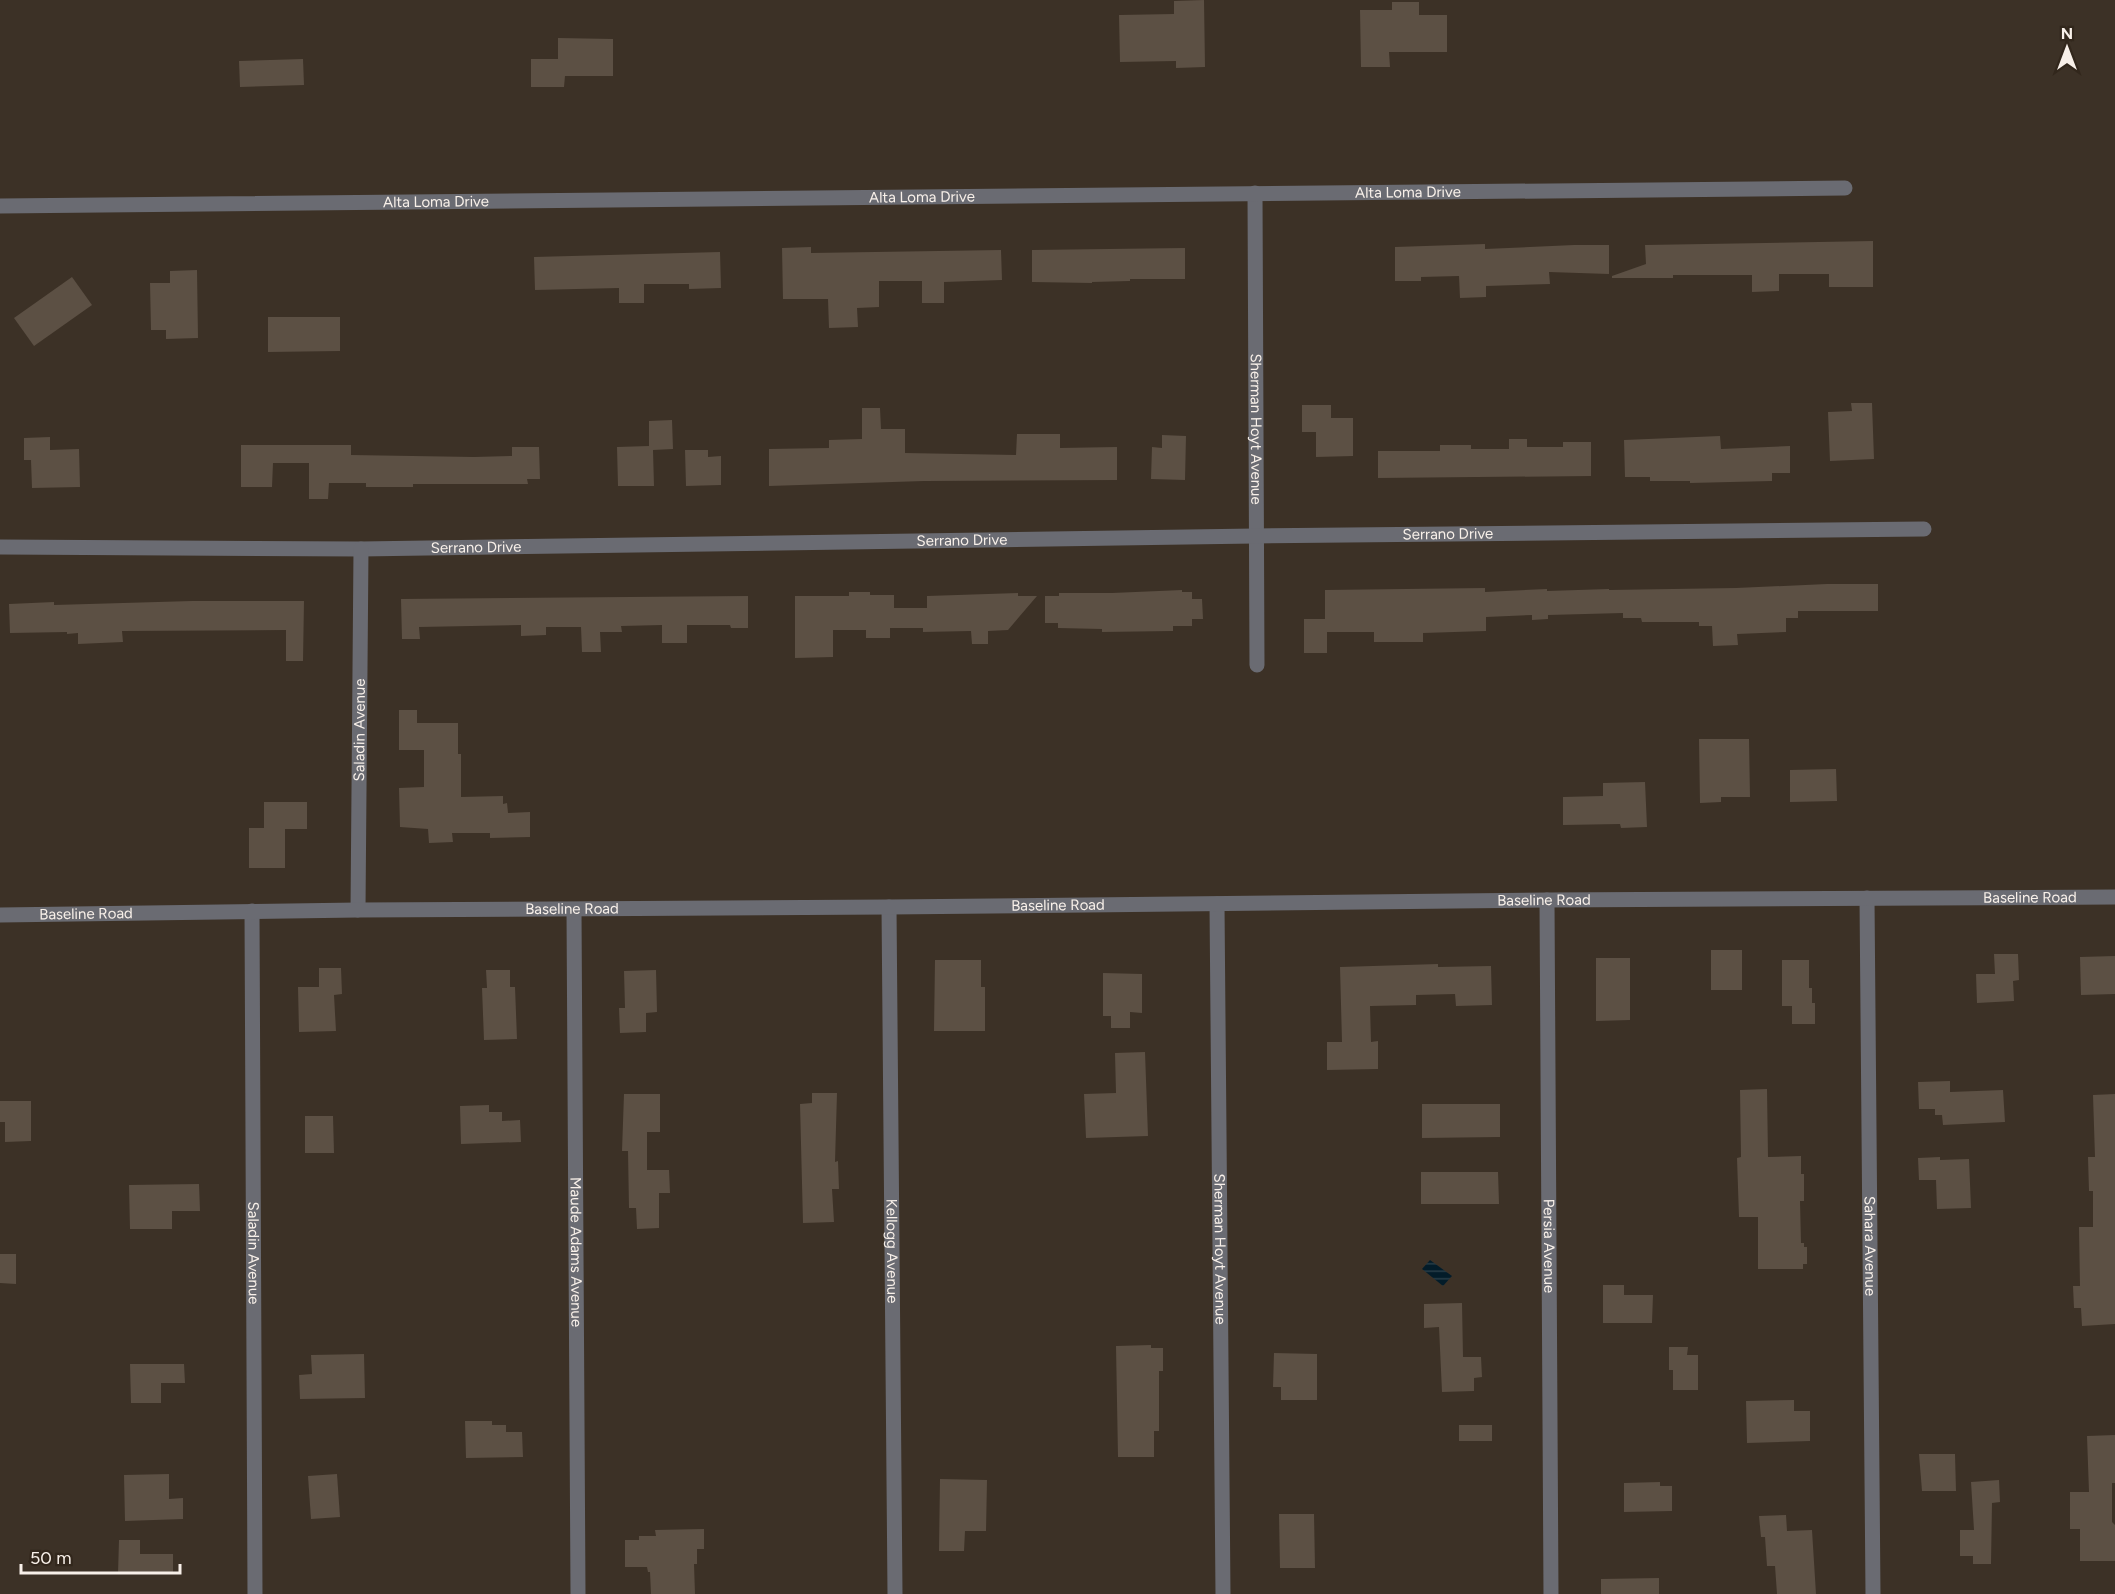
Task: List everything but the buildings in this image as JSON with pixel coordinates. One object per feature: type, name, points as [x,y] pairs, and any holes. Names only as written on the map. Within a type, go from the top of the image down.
[{"type":"street","name":"Alta Loma Drive","points":[[0,206],[1845,188]]},
{"type":"street","name":"Sherman Hoyt Avenue","points":[[1255,193],[1257,665]]},
{"type":"street","name":"Serrano Drive","points":[[0,548],[361,549],[1924,529]]},
{"type":"street","name":"Saladin Avenue","points":[[358,910],[361,549]]},
{"type":"street","name":"Baseline Road","points":[[0,915],[358,910],[889,908],[1547,900],[2115,897]]},
{"type":"street","name":"Sahara Avenue","points":[[1867,898],[1873,1594]]},
{"type":"street","name":"Persia Avenue","points":[[1547,900],[1551,1594]]},
{"type":"street","name":"Sherman Hoyt Avenue","points":[[1217,904],[1223,1594]]},
{"type":"street","name":"Kellogg Avenue","points":[[889,908],[895,1594]]},
{"type":"street","name":"Maude Adams Avenue","points":[[574,910],[578,1594]]},
{"type":"street","name":"Saladin Avenue","points":[[252,911],[255,1594]]},
{"type":"water","points":[[1430,1260],[1452,1276],[1443,1286],[1422,1269]]}]
